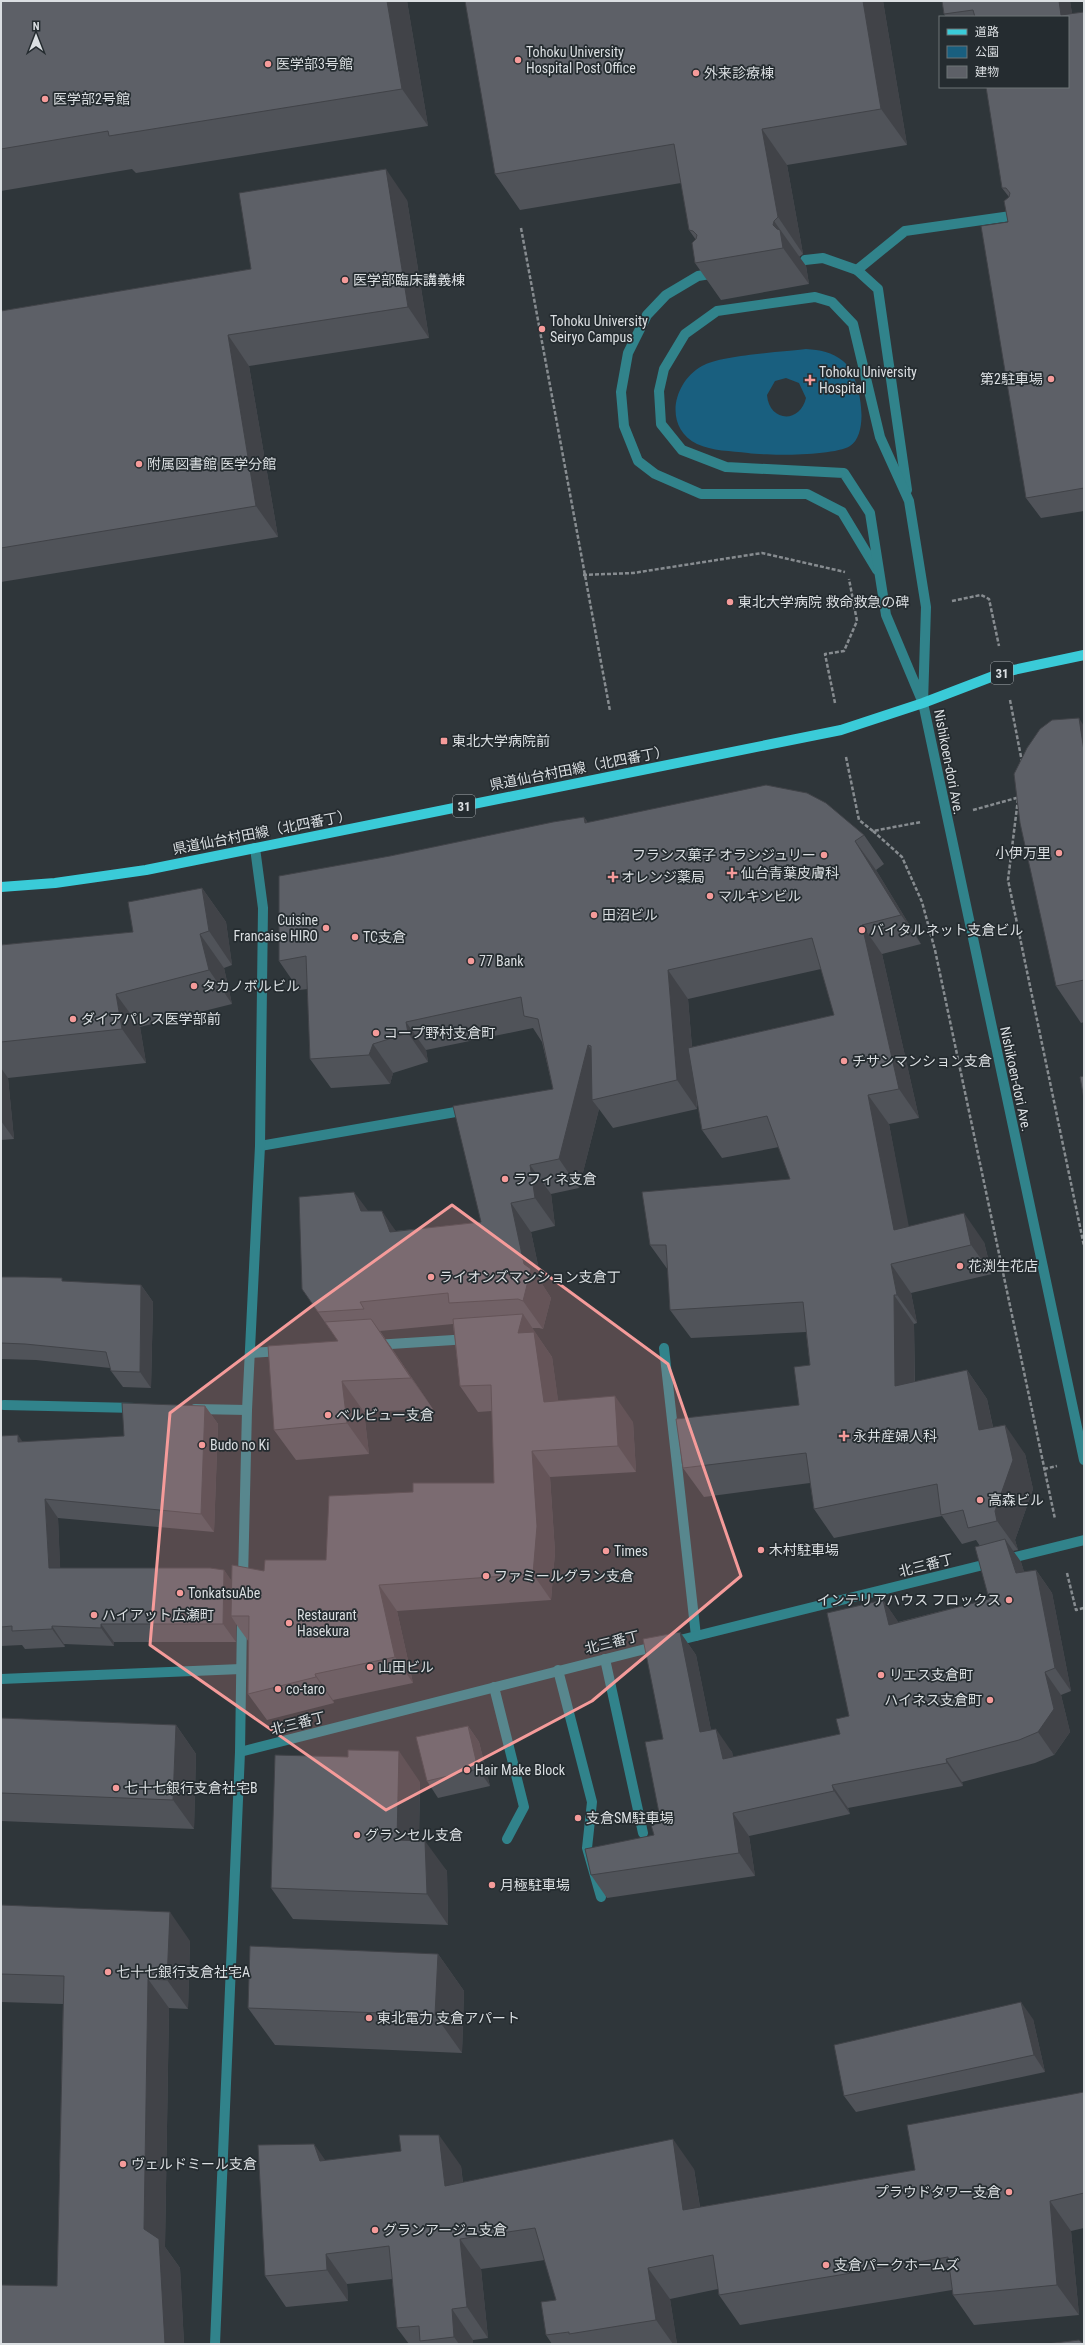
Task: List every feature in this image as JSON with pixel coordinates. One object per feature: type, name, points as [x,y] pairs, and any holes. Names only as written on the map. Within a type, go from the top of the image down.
[{"type":"main road","name":"県道仙台村田線（北四番丁）","points":[[1,887],[55,883],[146,870],[841,730],[923,703],[1004,672],[1084,654]]},
{"type":"street","points":[[857,270],[905,231],[1018,215]]},
{"type":"street","points":[[805,260],[823,258],[857,270],[878,289],[926,607],[923,703]]},
{"type":"street","points":[[716,273],[698,276],[666,295],[647,315],[628,353],[621,392],[624,426],[638,461],[655,474],[701,494],[807,494],[842,512],[880,575]]},
{"type":"street","points":[[909,501],[880,437],[853,324],[832,302],[815,297],[717,311],[685,334],[664,369],[659,391],[661,424],[682,450],[726,466],[844,473],[870,513],[886,615],[923,703]]},
{"type":"street","name":"Nishikoen-dori Ave.","points":[[923,703],[1084,1460]]},
{"type":"street","points":[[243,1590],[247,1410],[260,1146],[263,908],[255,848]]},
{"type":"street","points":[[260,1146],[479,1108]]},
{"type":"street","points":[[368,1345],[477,1338]]},
{"type":"street","points":[[664,1348],[696,1636]]},
{"type":"street","points":[[251,1353],[290,1350]]},
{"type":"street","points":[[4,1405],[145,1408]]},
{"type":"street","points":[[184,1409],[247,1410]]},
{"type":"street","name":"北三番丁","points":[[240,1752],[558,1670],[1084,1540]]},
{"type":"street","points":[[215,2344],[240,1752],[242,1606]]},
{"type":"street","points":[[605,1659],[643,1833]]},
{"type":"street","points":[[1,1679],[241,1669]]},
{"type":"street","points":[[558,1670],[592,1802],[587,1848],[601,1897]]},
{"type":"street","points":[[494,1687],[524,1807],[507,1839]]},
{"type":"path","points":[[521,228],[583,575],[610,711]]},
{"type":"path","points":[[583,575],[633,573],[762,553],[848,572],[857,621],[844,651],[825,654]]},
{"type":"path","points":[[1018,798],[1008,880],[1084,1246]]},
{"type":"path","points":[[873,830],[902,857],[922,902],[935,950],[1044,1469]]},
{"type":"path","points":[[1076,1610],[1084,1608]]},
{"type":"highlighted area","points":[[452,1205],[668,1364],[741,1576],[592,1701],[386,1810],[150,1645],[170,1413],[312,1306]]},
{"type":"green space","points":[[806,349],[835,355],[849,368],[854,378],[861,404],[861,417],[860,429],[856,439],[850,446],[830,452],[800,454],[770,455],[728,451],[709,448],[697,444],[686,436],[679,427],[676,416],[676,405],[679,393],[684,383],[692,373],[702,366],[723,359],[752,354]],"holes":[[[786,378],[799,383],[806,398],[803,406],[798,412],[792,416],[785,416],[779,415],[773,411],[769,404],[767,395],[775,381]]]},
{"type":"building","name":"医学部3号館","points":[[1,1],[387,1],[402,89],[109,136],[108,131],[1,149]]},
{"type":"building","name":"外来診療棟","points":[[465,1],[863,1],[881,109],[762,129],[778,217],[774,221],[773,225],[780,230],[783,248],[695,263],[692,243],[696,239],[697,235],[693,231],[689,230],[674,144],[495,174]]},
{"type":"building","name":"第2駐車場","points":[[942,1],[1059,1],[1061,15],[1084,12],[1084,488],[1026,498],[981,226],[1008,222],[1004,201],[1009,197],[1010,193],[1006,188],[1002,188],[986,88],[1069,88],[1069,16],[975,16],[973,10],[944,14]]},
{"type":"building","points":[[386,169],[408,307],[228,335],[256,506],[1,548],[1,311],[251,269],[239,193]]},
{"type":"building","points":[[1079,718],[1084,751],[1084,980],[1056,986],[1020,823],[1014,774],[1027,748],[1040,729],[1052,720]]},
{"type":"building","points":[[766,785],[807,793],[826,803],[864,835],[855,841],[901,915],[862,925],[899,1089],[868,1095],[894,1230],[964,1213],[971,1245],[891,1264],[897,1295],[894,1295],[895,1386],[967,1370],[979,1430],[1005,1425],[1013,1460],[995,1511],[997,1521],[968,1528],[963,1510],[941,1515],[937,1484],[814,1509],[806,1453],[683,1468],[676,1419],[799,1405],[794,1367],[810,1365],[803,1302],[670,1310],[666,1245],[650,1245],[642,1192],[790,1179],[767,1116],[702,1130],[688,1048],[834,1015],[812,938],[668,970],[677,1080],[592,1100],[591,1046],[588,1045],[559,1159],[530,1165],[535,1198],[511,1203],[524,1264],[531,1269],[523,1301],[518,1299],[449,1303],[448,1293],[360,1302],[364,1309],[318,1312],[302,1289],[299,1197],[354,1192],[361,1211],[382,1211],[390,1232],[481,1222],[453,1106],[553,1089],[538,1019],[524,1016],[521,997],[406,1022],[408,1033],[373,1044],[369,1055],[310,1059],[306,956],[279,961],[279,876],[390,856],[553,822],[584,817],[585,823]]},
{"type":"building","points":[[202,888],[209,931],[200,934],[209,970],[116,994],[122,1029],[1,1042],[1,945],[133,932],[128,902]]},
{"type":"building","points":[[1084,1076],[1084,1099],[1080,1077]]},
{"type":"building","points":[[1,1277],[62,1278],[62,1281],[141,1285],[140,1372],[111,1371],[106,1352],[1,1343]]},
{"type":"building","points":[[523,1314],[518,1333],[534,1332],[544,1402],[615,1396],[618,1446],[532,1451],[537,1526],[533,1574],[379,1585],[395,1657],[315,1674],[316,1677],[248,1694],[249,1616],[231,1616],[232,1565],[264,1571],[265,1560],[326,1560],[329,1496],[413,1492],[413,1483],[494,1483],[491,1385],[460,1386],[453,1319]]},
{"type":"building","points":[[371,1319],[411,1378],[342,1381],[347,1423],[274,1430],[268,1346],[338,1341],[325,1322]]},
{"type":"building","points":[[122,1403],[205,1406],[201,1514],[45,1499],[49,1568],[210,1568],[224,1570],[223,1624],[101,1624],[101,1628],[52,1626],[52,1629],[12,1631],[12,1626],[1,1627],[1,1436],[18,1435],[18,1442],[124,1436]]},
{"type":"building","points":[[1005,1539],[1016,1573],[1036,1570],[1055,1668],[1045,1672],[1054,1709],[1038,1732],[1019,1740],[946,1759],[947,1763],[832,1785],[834,1791],[733,1813],[739,1853],[591,1875],[585,1849],[654,1835],[651,1825],[661,1823],[645,1742],[663,1739],[643,1639],[680,1632],[700,1732],[716,1729],[723,1759],[840,1734],[836,1719],[849,1716],[827,1613],[883,1600],[889,1625],[989,1599],[975,1547]]},
{"type":"building","points":[[1,1718],[176,1725],[173,1800],[1,1793]]},
{"type":"building","points":[[468,1726],[478,1769],[427,1781],[416,1737]]},
{"type":"building","points":[[348,1750],[399,1751],[397,1840],[425,1841],[427,1894],[271,1888],[275,1755],[348,1757]]},
{"type":"building","points":[[1,1905],[170,1912],[167,1980],[148,1979],[144,2229],[159,2239],[165,2344],[1,2344],[1,2285],[57,2286],[64,1976],[1,1974]]},
{"type":"building","points":[[250,1946],[438,1954],[435,2015],[248,2008]]},
{"type":"building","points":[[1021,2002],[1034,2055],[844,2096],[834,2045]]},
{"type":"building","points":[[1084,2092],[1084,2193],[1050,2201],[1057,2285],[953,2295],[948,2257],[719,2295],[713,2255],[648,2268],[656,2320],[569,2334],[569,2332],[546,2335],[541,2302],[556,2300],[535,2228],[460,2239],[467,2307],[452,2309],[454,2337],[420,2341],[419,2326],[397,2328],[389,2246],[326,2254],[327,2270],[265,2276],[258,2145],[314,2144],[320,2161],[401,2151],[399,2135],[439,2135],[445,2186],[673,2139],[683,2210],[915,2170],[907,2125]]},
{"type":"building","points":[[1079,2340],[1084,2344],[1047,2344]]},
{"type":"place","name":"Tohoku University Hospital Post Office","points":[[518,60]]},
{"type":"place","name":"医学部3号館","points":[[268,64]]},
{"type":"place","name":"外来診療棟","points":[[696,73]]},
{"type":"place","name":"医学部2号館","points":[[45,99]]},
{"type":"place","name":"医学部臨床講義棟","points":[[345,280]]},
{"type":"place","name":"Tohoku University Seiryo Campus","points":[[542,329]]},
{"type":"place","name":"第2駐車場","points":[[1051,379]]},
{"type":"place","name":"Tohoku University Hospital","points":[[810,380]]},
{"type":"place","name":"附属図書館 医学分館","points":[[139,464]]},
{"type":"place","name":"東北大学病院 救命救急の碑","points":[[730,602]]},
{"type":"place","name":"東北大学病院前","points":[[444,741]]},
{"type":"place","name":"小伊万里","points":[[1059,853]]},
{"type":"place","name":"フランス菓子 オランジュリー","points":[[824,855]]},
{"type":"place","name":"仙台青葉皮膚科","points":[[732,873]]},
{"type":"place","name":"オレンジ薬局","points":[[613,877]]},
{"type":"place","name":"マルキンビル","points":[[710,896]]},
{"type":"place","name":"田沼ビル","points":[[594,915]]},
{"type":"place","name":"Cuisine Francaise HIRO","points":[[326,928]]},
{"type":"place","name":"バイタルネット支倉ビル","points":[[862,930]]},
{"type":"place","name":"TC支倉","points":[[355,937]]},
{"type":"place","name":"77 Bank","points":[[471,961]]},
{"type":"place","name":"タカノボルビル","points":[[194,986]]},
{"type":"place","name":"ダイアパレス医学部前","points":[[73,1019]]},
{"type":"place","name":"コープ野村支倉町","points":[[376,1033]]},
{"type":"place","name":"チサンマンション支倉","points":[[844,1061]]},
{"type":"place","name":"ラフィネ支倉","points":[[505,1179]]},
{"type":"place","name":"花渕生花店","points":[[960,1266]]},
{"type":"place","name":"ライオンズマンション支倉丁","points":[[431,1277]]},
{"type":"place","name":"ベルビュー支倉","points":[[328,1415]]},
{"type":"place","name":"永井産婦人科","points":[[844,1436]]},
{"type":"place","name":"Budo no Ki","points":[[202,1445]]},
{"type":"place","name":"高森ビル","points":[[980,1500]]},
{"type":"place","name":"木村駐車場","points":[[761,1550]]},
{"type":"place","name":"Times","points":[[606,1551]]},
{"type":"place","name":"ファミールグラン支倉","points":[[486,1576]]},
{"type":"place","name":"TonkatsuAbe","points":[[180,1593]]},
{"type":"place","name":"インテリアハウス フロックス","points":[[1009,1600]]},
{"type":"place","name":"ハイアット広瀬町","points":[[94,1615]]},
{"type":"place","name":"Restaurant Hasekura","points":[[289,1623]]},
{"type":"place","name":"山田ビル","points":[[370,1667]]},
{"type":"place","name":"リエス支倉町","points":[[881,1675]]},
{"type":"place","name":"co-taro","points":[[278,1689]]},
{"type":"place","name":"ハイネス支倉町","points":[[990,1700]]},
{"type":"place","name":"Hair Make Block","points":[[467,1770]]},
{"type":"place","name":"七十七銀行支倉社宅B","points":[[116,1788]]},
{"type":"place","name":"支倉SM駐車場","points":[[578,1818]]},
{"type":"place","name":"グランセル支倉","points":[[357,1835]]},
{"type":"place","name":"月極駐車場","points":[[492,1885]]},
{"type":"place","name":"七十七銀行支倉社宅A","points":[[108,1972]]},
{"type":"place","name":"東北電力 支倉アパート","points":[[369,2018]]},
{"type":"place","name":"ヴェルドミール支倉","points":[[123,2164]]},
{"type":"place","name":"プラウドタワー支倉","points":[[1009,2192]]},
{"type":"place","name":"グランアージュ支倉","points":[[375,2230]]},
{"type":"place","name":"支倉パークホームズ","points":[[826,2265]]}]
